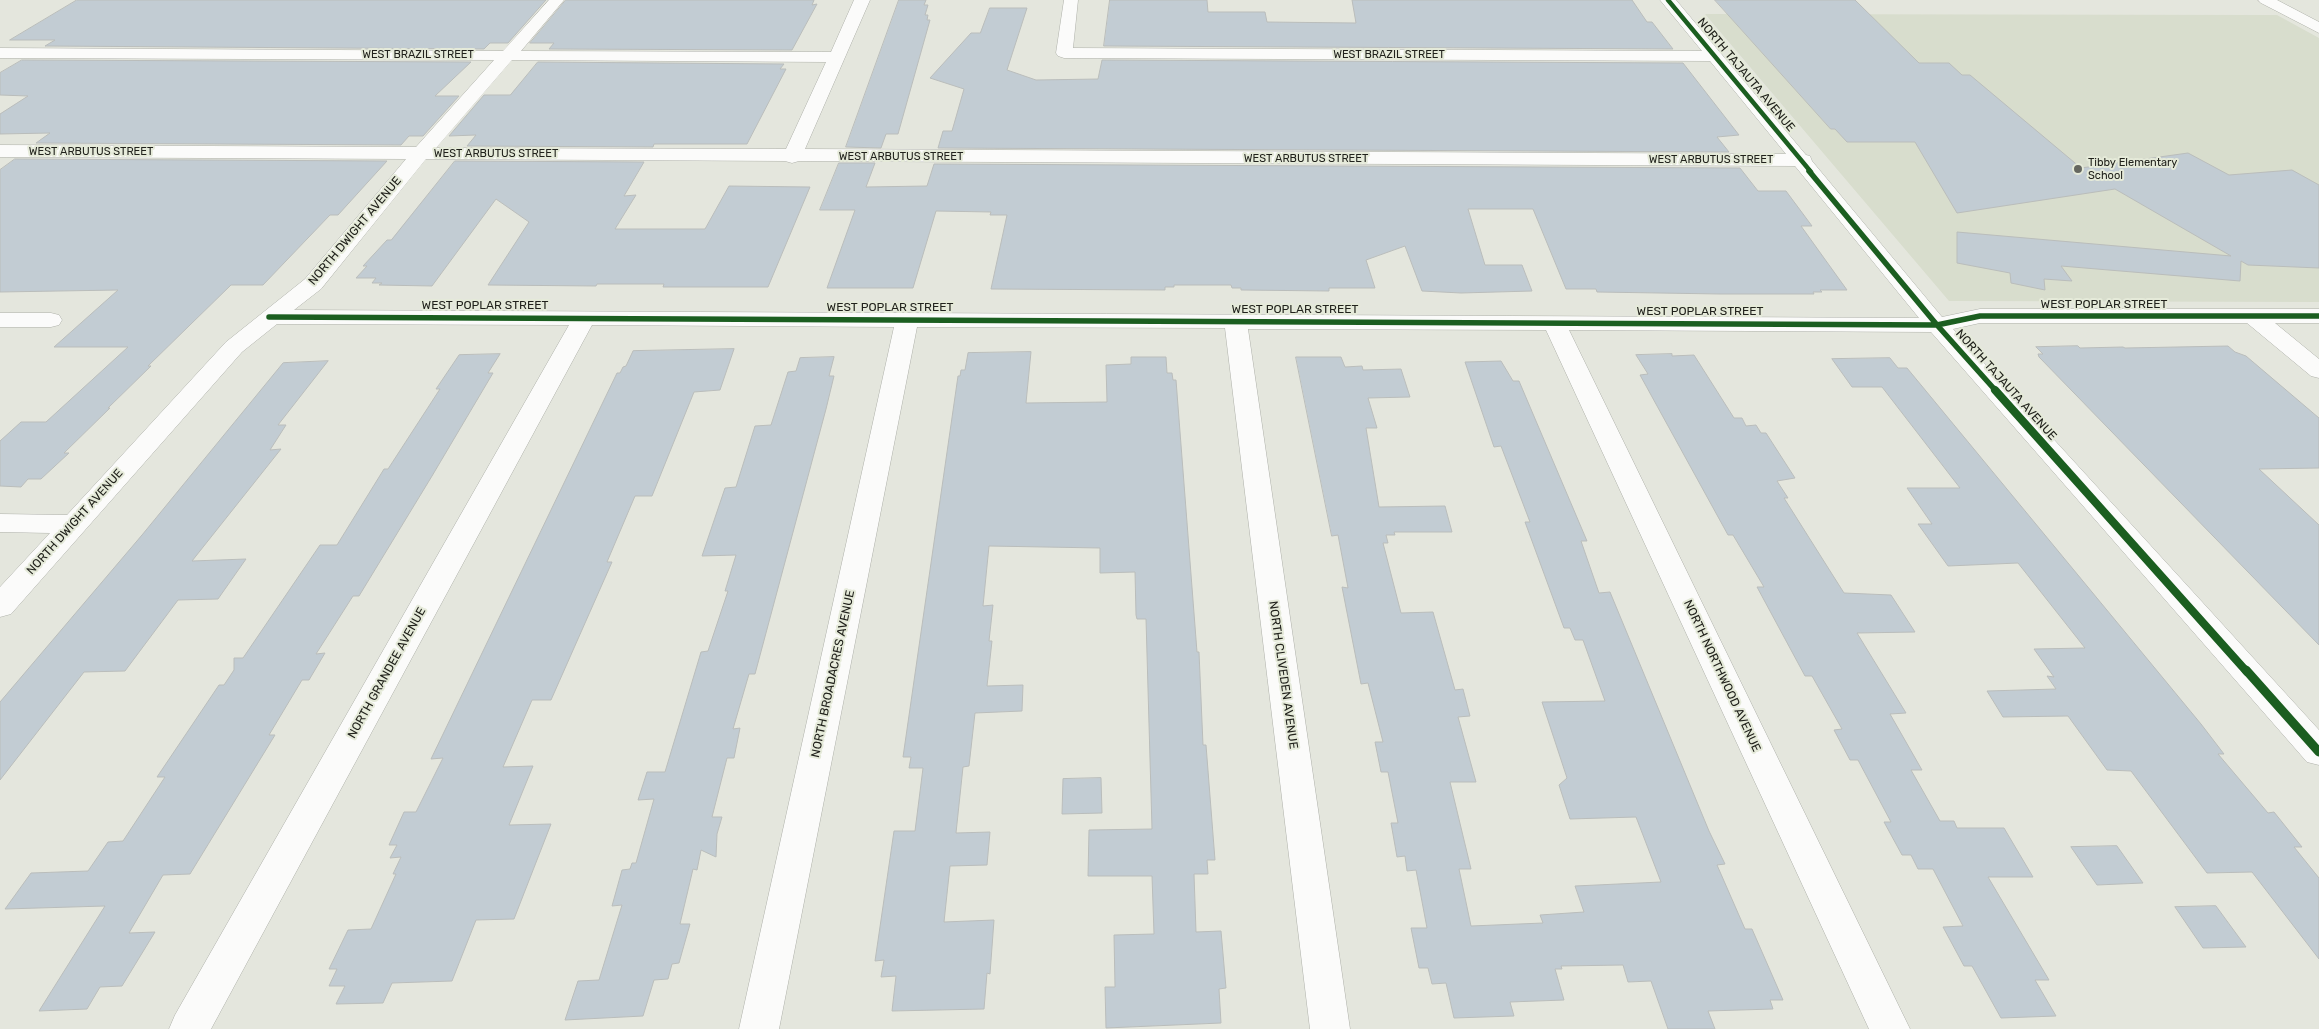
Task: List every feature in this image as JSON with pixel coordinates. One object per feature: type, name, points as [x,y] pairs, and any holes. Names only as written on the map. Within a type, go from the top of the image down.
[{"type":"street","name":"NORTH DWIGHT AVENUE","points":[[0,606],[234,347],[269,317],[313,284],[420,154],[557,0]]},
{"type":"street","points":[[792,157],[862,0]]},
{"type":"street","name":"WEST BRAZIL STREET","points":[[1071,0],[1064,53],[1714,56]]},
{"type":"street","name":"NORTH TAJAUTA AVENUE","points":[[1668,0],[1803,160],[1937,325],[2319,752]]},
{"type":"street","points":[[2266,0],[2319,28]]},
{"type":"street","name":"WEST BRAZIL STREET","points":[[0,53],[837,57]]},
{"type":"street","name":"WEST ARBUTUS STREET","points":[[0,151],[792,157],[1803,160]]},
{"type":"street","name":"WEST POPLAR STREET","points":[[269,317],[585,317],[1937,325],[1980,316],[2319,316]]},
{"type":"street","points":[[2251,316],[2319,371]]},
{"type":"street","name":"NORTH GRANDEE AVENUE","points":[[189,1029],[585,317]]},
{"type":"street","name":"NORTH BROADACRES AVENUE","points":[[759,1029],[907,319]]},
{"type":"street","points":[[0,320],[51,320]]},
{"type":"street","name":"NORTH CLIVEDEN AVENUE","points":[[1236,321],[1330,1029]]},
{"type":"street","name":"NORTH NORTHWOOD AVENUE","points":[[1554,322],[1890,1029]]},
{"type":"street","points":[[0,523],[73,524]]},
{"type":"shaded area","name":"Tibby Elementary School","points":[[1705,14],[2277,15],[2319,38],[2319,302],[1949,301]]},
{"type":"building","points":[[77,0],[546,0],[508,43],[490,43],[484,49],[45,46],[55,40],[10,40]]},
{"type":"building","points":[[566,0],[814,0],[812,5],[817,4],[792,50],[549,49],[554,43],[530,43]]},
{"type":"building","points":[[899,0],[926,0],[924,5],[928,5],[925,15],[928,15],[927,20],[930,20],[898,134],[886,134],[881,148],[846,147]]},
{"type":"building","points":[[1110,0],[1207,0],[1208,12],[1265,12],[1267,22],[1356,23],[1352,0],[1632,0],[1647,22],[1652,22],[1673,49],[1104,46]]},
{"type":"building","points":[[1715,0],[1855,0],[1919,63],[1949,63],[1962,75],[1970,75],[2081,168],[2188,153],[2229,175],[2292,170],[2319,185],[2319,268],[2248,265],[2241,261],[2240,281],[2061,266],[2072,281],[2044,279],[2045,290],[2011,283],[2010,273],[1957,263],[1957,232],[2231,256],[2115,189],[1957,213],[1915,142],[1847,142],[1835,129],[1831,129]]},
{"type":"building","points":[[990,8],[1027,8],[1007,70],[1036,80],[1098,79],[1102,60],[1683,63],[1739,135],[1717,137],[1729,152],[938,148],[943,131],[952,131],[964,89],[930,78],[971,33],[980,33]]},
{"type":"building","points":[[22,60],[471,62],[435,96],[459,96],[423,136],[409,136],[401,145],[36,143],[50,133],[0,134],[0,114],[28,96],[0,95],[0,73]]},
{"type":"building","points":[[538,62],[784,64],[780,69],[786,69],[747,144],[654,144],[653,147],[467,146],[476,135],[449,136],[484,95],[510,95]]},
{"type":"building","points":[[15,159],[387,161],[338,215],[330,215],[263,285],[231,285],[148,366],[151,366],[64,453],[69,453],[41,479],[28,479],[21,487],[0,486],[0,441],[21,422],[46,422],[128,347],[54,347],[118,290],[0,292],[0,170]]},
{"type":"building","points":[[455,161],[644,162],[624,196],[636,195],[615,229],[705,229],[729,186],[810,187],[768,287],[663,287],[664,284],[597,284],[596,286],[488,285],[529,222],[496,199],[432,286],[379,285],[382,283],[372,283],[376,278],[356,278],[367,266],[363,266],[387,240],[391,240]]},
{"type":"building","points":[[839,163],[875,163],[866,187],[927,186],[934,164],[1740,168],[1758,191],[1786,191],[1812,226],[1801,226],[1847,290],[1820,290],[1822,292],[1813,292],[1814,294],[1720,294],[1597,292],[1596,289],[1566,289],[1533,209],[1468,209],[1485,265],[1522,265],[1532,291],[1461,293],[1422,291],[1405,246],[1366,260],[1375,288],[1329,288],[1329,291],[1241,290],[1241,288],[1232,288],[1231,285],[1174,285],[1174,287],[1165,287],[1165,290],[991,289],[1007,215],[990,215],[991,212],[936,211],[913,288],[827,288],[855,210],[820,210]]},
{"type":"building","points":[[2078,346],[2080,348],[2125,348],[2228,346],[2235,352],[2246,356],[2319,418],[2319,468],[2259,469],[2319,525],[2319,645],[2039,357],[2038,354],[2043,354],[2036,347]]},
{"type":"building","points":[[734,349],[720,390],[694,392],[652,496],[635,496],[607,562],[612,562],[551,700],[532,700],[503,767],[533,766],[509,825],[551,824],[514,919],[476,920],[452,981],[392,983],[383,1003],[336,1004],[345,986],[329,986],[337,969],[329,969],[348,930],[371,929],[396,874],[393,874],[401,857],[390,858],[397,845],[389,845],[404,812],[416,812],[443,758],[431,759],[617,373],[620,373],[623,367],[626,366],[633,351]]},
{"type":"building","points":[[1031,352],[1026,403],[1107,402],[1106,365],[1131,364],[1131,357],[1166,357],[1167,373],[1172,373],[1173,380],[1176,380],[1197,652],[1199,652],[1203,745],[1206,745],[1215,860],[1207,860],[1208,874],[1194,874],[1196,932],[1221,931],[1226,988],[1219,989],[1221,1023],[1106,1028],[1105,987],[1115,987],[1114,935],[1154,934],[1152,876],[1088,876],[1089,830],[1152,829],[1146,619],[1137,619],[1136,615],[1135,572],[1100,573],[1100,548],[989,546],[983,606],[993,605],[989,641],[992,641],[987,686],[1023,685],[1022,711],[975,713],[969,766],[963,767],[956,833],[990,832],[987,865],[950,866],[944,922],[994,920],[990,974],[987,973],[984,1009],[892,1011],[896,976],[881,977],[884,960],[875,961],[894,831],[915,831],[923,768],[909,768],[911,757],[903,757],[958,376],[960,376],[961,370],[965,370],[968,353]]},
{"type":"building","points":[[500,354],[488,373],[493,373],[359,596],[353,596],[316,654],[325,653],[309,680],[302,680],[269,735],[275,735],[190,874],[163,875],[129,933],[155,932],[122,986],[100,987],[87,1009],[39,1011],[105,906],[5,909],[31,873],[88,871],[108,842],[123,841],[165,777],[157,777],[219,685],[224,685],[234,670],[234,658],[243,658],[320,545],[337,545],[384,469],[388,469],[440,389],[436,389],[459,355]]},
{"type":"building","points":[[1672,354],[1672,356],[1694,355],[1734,418],[1742,418],[1746,426],[1756,425],[1761,433],[1766,433],[1795,478],[1777,481],[1788,498],[1784,498],[1844,593],[1891,595],[1915,632],[1857,633],[1906,713],[1890,714],[1922,770],[1911,770],[1940,821],[1954,821],[1957,828],[2004,828],[2033,877],[1988,877],[2049,980],[2035,980],[2056,1016],[2001,1018],[1972,966],[1964,966],[1943,927],[1963,926],[1933,869],[1918,869],[1911,855],[1902,855],[1884,822],[1891,822],[1858,760],[1850,760],[1834,730],[1842,729],[1812,676],[1805,676],[1757,587],[1764,587],[1733,535],[1728,535],[1640,375],[1648,374],[1636,355]]},
{"type":"building","points":[[834,357],[829,376],[834,376],[826,409],[755,674],[749,674],[733,729],[740,728],[734,758],[727,758],[712,817],[722,817],[717,834],[716,857],[701,850],[697,870],[693,869],[680,924],[690,924],[679,963],[672,964],[668,979],[654,980],[643,1016],[565,1020],[578,981],[599,980],[622,905],[612,906],[622,870],[630,869],[632,863],[636,863],[654,799],[638,800],[647,772],[665,772],[701,652],[708,651],[728,591],[725,591],[736,555],[702,556],[725,488],[736,487],[755,426],[771,425],[788,372],[796,371],[800,358]]},
{"type":"building","points":[[1296,357],[1341,357],[1345,367],[1362,366],[1363,370],[1401,369],[1410,397],[1368,398],[1377,428],[1366,428],[1379,507],[1445,506],[1452,532],[1394,532],[1395,535],[1386,535],[1388,543],[1383,543],[1401,613],[1433,612],[1455,690],[1463,689],[1470,716],[1458,717],[1476,782],[1450,782],[1471,869],[1459,869],[1471,926],[1543,923],[1540,915],[1584,912],[1575,886],[1661,882],[1636,817],[1570,819],[1559,785],[1567,778],[1542,702],[1605,701],[1583,640],[1575,640],[1570,628],[1564,628],[1525,522],[1530,522],[1501,446],[1494,447],[1465,362],[1501,361],[1513,381],[1519,381],[1587,541],[1581,541],[1599,593],[1610,592],[1709,831],[1725,864],[1717,865],[1745,929],[1752,929],[1783,1000],[1770,1000],[1773,1009],[1708,1011],[1715,1029],[1668,1029],[1651,981],[1628,982],[1623,965],[1561,966],[1562,969],[1555,969],[1564,1000],[1510,1002],[1514,1016],[1454,1018],[1446,983],[1432,984],[1428,968],[1419,968],[1411,928],[1427,928],[1416,870],[1407,871],[1405,856],[1397,857],[1391,823],[1398,823],[1388,772],[1381,772],[1375,742],[1383,742],[1368,683],[1361,684],[1342,587],[1348,588],[1338,535],[1332,536]]},
{"type":"building","points":[[1890,358],[1898,368],[1907,368],[2224,754],[2218,754],[2268,813],[2274,812],[2302,847],[2294,847],[2319,878],[2319,959],[2252,872],[2207,873],[2131,771],[2107,770],[2068,716],[2003,717],[1987,691],[2056,689],[2047,676],[2054,677],[2034,649],[2085,648],[2018,563],[1948,566],[1918,524],[1932,524],[1907,488],[1960,488],[1882,387],[1852,387],[1832,359]]},
{"type":"building","points":[[328,361],[278,425],[286,425],[270,450],[281,449],[192,561],[246,559],[218,599],[178,600],[125,671],[84,672],[0,780],[0,702],[142,535],[283,363]]},
{"type":"building","points":[[1101,778],[1102,813],[1062,814],[1063,779]]},
{"type":"building","points":[[2117,846],[2143,883],[2097,885],[2071,847]]},
{"type":"building","points":[[2216,906],[2246,947],[2203,948],[2175,907]]},
{"type":"cycle path","points":[[1668,0],[1937,325],[2319,752]]},
{"type":"cycle path","points":[[269,317],[1937,325],[1980,316],[2319,316]]},
{"type":"place","name":"Tibby Elementary School","points":[[2078,169]]}]
